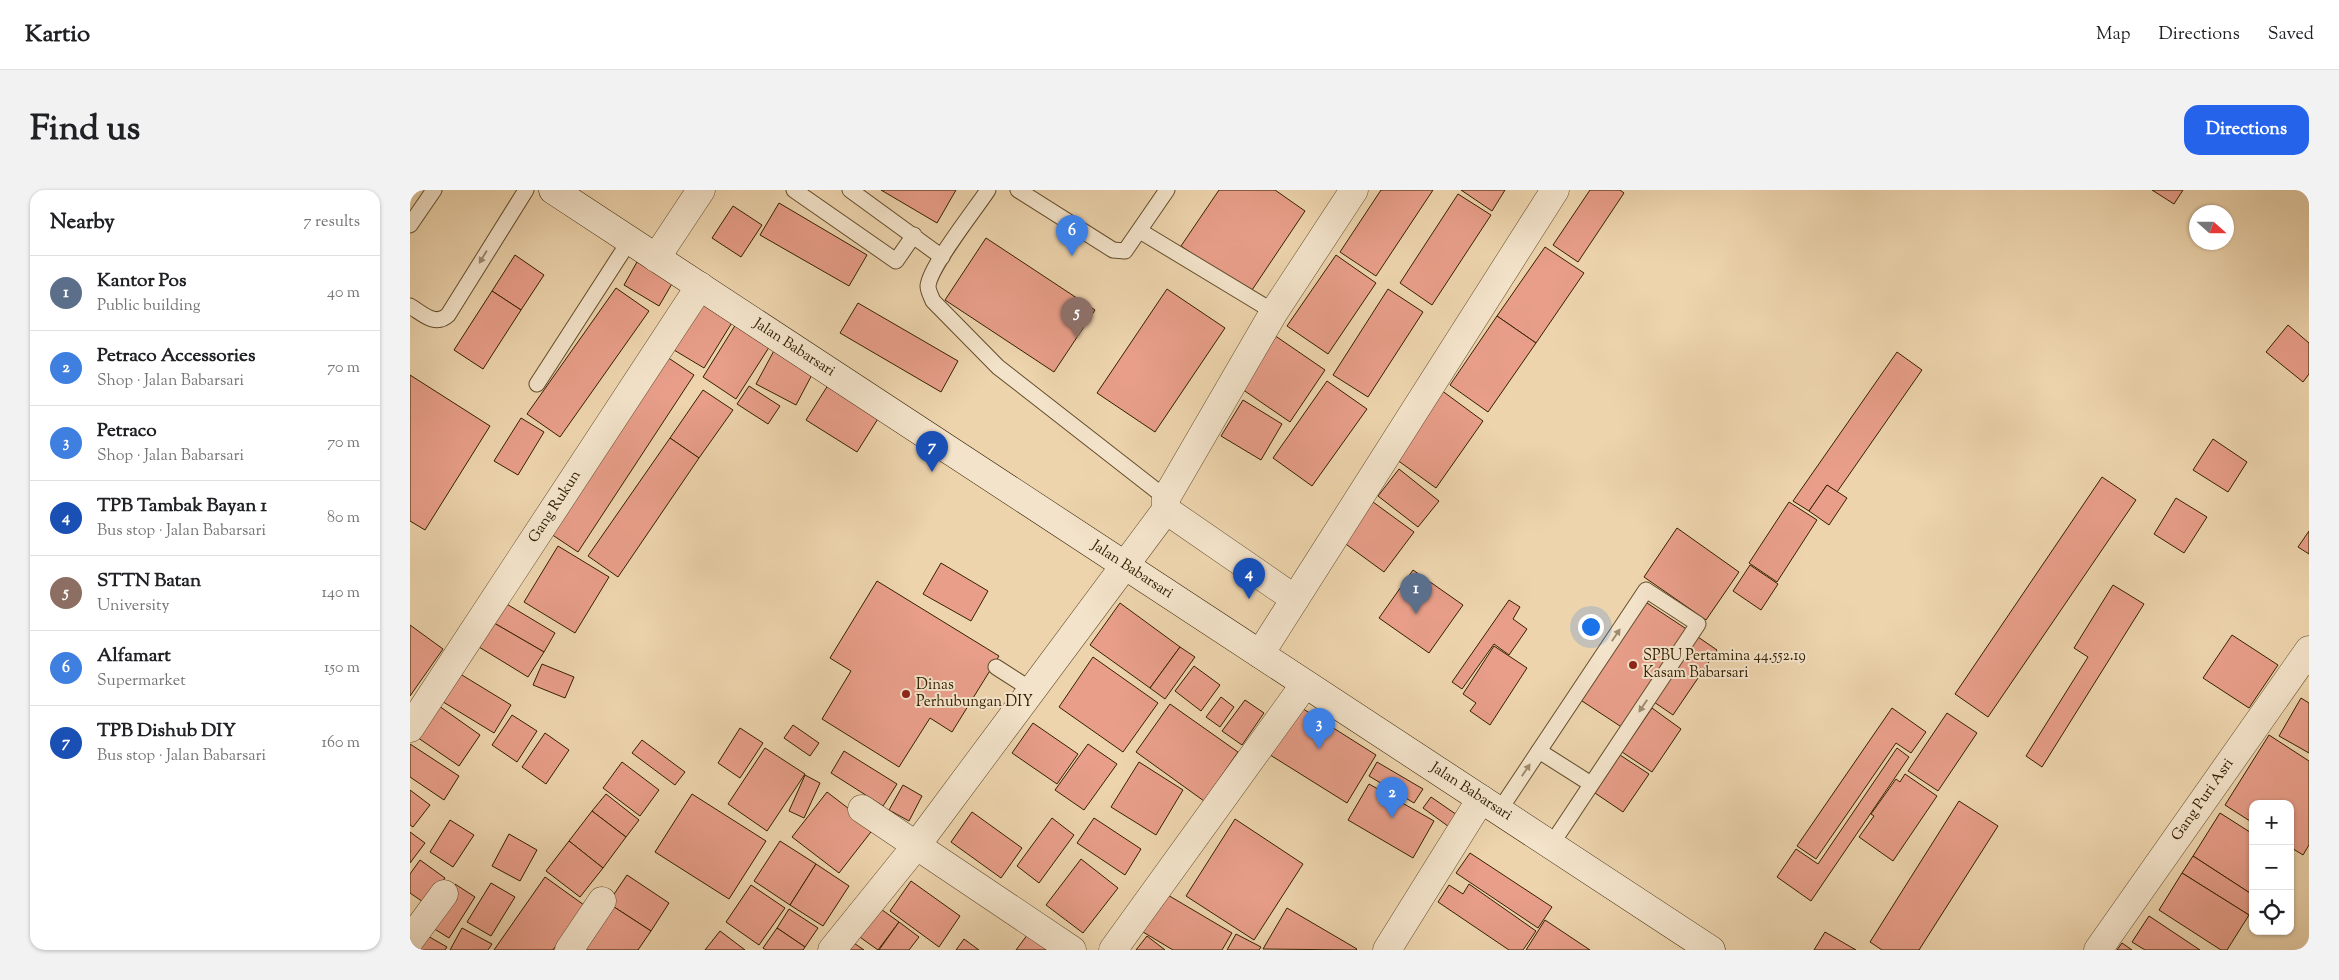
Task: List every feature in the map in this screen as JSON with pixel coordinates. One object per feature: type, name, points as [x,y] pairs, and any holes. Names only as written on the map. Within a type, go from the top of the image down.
[{"type":"street","name":"Jalan Babarsari","points":[[554,190],[1711,950]]},
{"type":"street","points":[[656,258],[701,190]]},
{"type":"street","points":[[832,950],[916,846],[1125,566],[1166,504],[1274,312],[1354,190]]},
{"type":"street","points":[[1260,654],[1555,190]]},
{"type":"street","name":"Gang Rukun","points":[[410,728],[700,286]]},
{"type":"street","points":[[1166,504],[1295,598]]},
{"type":"street","name":"Gang Puri Asri","points":[[2098,950],[2309,650]]},
{"type":"street","points":[[1113,950],[1305,684]]},
{"type":"street","points":[[1387,950],[1490,805]]},
{"type":"street","points":[[862,809],[1061,947]]},
{"type":"street","points":[[410,940],[444,894]]},
{"type":"street","points":[[570,950],[602,901]]},
{"type":"lane","points":[[410,225],[434,190]]},
{"type":"lane","points":[[410,306],[436,321],[443,320],[448,315],[526,190]]},
{"type":"lane","points":[[794,190],[893,260],[897,261],[914,235]]},
{"type":"lane","points":[[850,190],[942,257]]},
{"type":"lane","points":[[988,190],[942,257],[930,280],[928,289],[933,301],[998,367],[1166,504]]},
{"type":"lane","points":[[1018,190],[1118,252],[1125,251],[1167,190]]},
{"type":"lane","points":[[1140,231],[1274,312]]},
{"type":"lane","points":[[537,384],[630,240]]},
{"type":"lane","points":[[1490,805],[1539,751],[1646,590],[1698,624],[1551,845]]},
{"type":"lane","points":[[996,667],[1032,690]]},
{"type":"lane","points":[[1539,751],[1591,784]]},
{"type":"building","points":[[881,190],[956,190],[937,223]]},
{"type":"building","points":[[1219,190],[1275,190],[1305,211],[1250,293],[1181,246]]},
{"type":"building","points":[[1381,190],[1433,190],[1376,276],[1340,252]]},
{"type":"building","points":[[1461,190],[1505,190],[1492,211]]},
{"type":"building","points":[[1590,190],[1620,190],[1624,193],[1578,262],[1553,245]]},
{"type":"building","points":[[2152,190],[2183,190],[2174,204]]},
{"type":"building","points":[[1458,194],[1491,215],[1432,305],[1400,283]]},
{"type":"building","points":[[779,203],[867,255],[849,286],[760,235]]},
{"type":"building","points":[[733,206],[762,225],[741,257],[712,238]]},
{"type":"building","points":[[986,238],[1095,310],[1054,372],[945,300]]},
{"type":"building","points":[[1545,247],[1584,273],[1536,343],[1497,316]]},
{"type":"building","points":[[515,255],[544,275],[521,310],[492,291]]},
{"type":"building","points":[[1336,255],[1376,283],[1328,354],[1287,326]]},
{"type":"building","points":[[637,262],[673,282],[659,306],[624,285]]},
{"type":"building","points":[[616,288],[649,311],[560,437],[527,414]]},
{"type":"building","points":[[1167,289],[1225,328],[1155,432],[1097,393]]},
{"type":"building","points":[[1388,289],[1423,312],[1368,397],[1333,375]]},
{"type":"building","points":[[492,291],[521,310],[483,369],[454,350]]},
{"type":"building","points":[[702,303],[733,321],[704,368],[674,350]]},
{"type":"building","points":[[858,303],[958,361],[941,392],[840,333]]},
{"type":"building","points":[[741,316],[775,338],[736,399],[703,377]]},
{"type":"building","points":[[1497,316],[1536,343],[1488,412],[1450,385]]},
{"type":"building","points":[[2288,325],[2309,343],[2309,374],[2303,382],[2266,352]]},
{"type":"building","points":[[1274,335],[1325,370],[1290,422],[1239,387]]},
{"type":"building","points":[[776,347],[815,369],[796,405],[756,384]]},
{"type":"building","points":[[1897,352],[1922,370],[1837,492],[1827,485],[1809,511],[1793,501]]},
{"type":"building","points":[[664,355],[694,375],[578,552],[548,532]]},
{"type":"building","points":[[410,375],[490,426],[425,530],[410,521]]},
{"type":"building","points":[[1327,381],[1367,409],[1312,486],[1273,458]]},
{"type":"building","points":[[830,382],[881,414],[857,452],[806,420]]},
{"type":"building","points":[[749,386],[780,406],[768,424],[737,404]]},
{"type":"building","points":[[703,390],[733,410],[699,458],[670,438]]},
{"type":"building","points":[[1441,390],[1483,421],[1436,488],[1393,457]]},
{"type":"building","points":[[1243,400],[1282,424],[1261,460],[1221,436]]},
{"type":"building","points":[[521,418],[544,432],[518,475],[494,461]]},
{"type":"building","points":[[670,438],[699,458],[618,577],[588,556]]},
{"type":"building","points":[[2213,439],[2247,462],[2228,492],[2193,470]]},
{"type":"building","points":[[1399,469],[1439,501],[1418,527],[1378,496]]},
{"type":"building","points":[[2102,477],[2136,500],[1988,717],[1955,694]]},
{"type":"building","points":[[1827,485],[1847,498],[1829,525],[1809,511]]},
{"type":"building","points":[[2176,498],[2207,517],[2184,553],[2154,534]]},
{"type":"building","points":[[1373,502],[1414,532],[1384,572],[1343,542]]},
{"type":"building","points":[[1789,502],[1817,520],[1777,582],[1749,563]]},
{"type":"building","points":[[1677,528],[1739,572],[1706,620],[1644,577]]},
{"type":"building","points":[[2309,531],[2309,554],[2298,547]]},
{"type":"building","points":[[558,546],[609,577],[575,633],[524,602]]},
{"type":"building","points":[[941,563],[988,591],[971,621],[923,594]]},
{"type":"building","points":[[1750,565],[1778,584],[1761,610],[1733,591]]},
{"type":"building","points":[[1413,570],[1463,605],[1429,653],[1379,618]]},
{"type":"building","name":"Dinas Perhubungan DIY","points":[[877,581],[999,656],[952,732],[930,718],[899,767],[822,719],[851,671],[830,658]]},
{"type":"building","points":[[2113,585],[2144,604],[2042,767],[2026,756],[2088,657],[2074,648]]},
{"type":"building","points":[[1509,600],[1520,607],[1513,619],[1527,629],[1509,655],[1494,644],[1462,689],[1452,682]]},
{"type":"building","name":"SPBU Pertamina 44.552.19 Kasam Babarsari","points":[[1644,601],[1688,630],[1623,728],[1579,699]]},
{"type":"building","points":[[505,603],[555,633],[544,652],[494,623]]},
{"type":"building","points":[[1120,603],[1180,647],[1150,688],[1090,645]]},
{"type":"building","points":[[494,623],[544,652],[528,677],[479,647]]},
{"type":"building","points":[[410,625],[443,649],[410,696]]},
{"type":"building","points":[[2232,635],[2278,665],[2249,708],[2203,678]]},
{"type":"building","points":[[1698,637],[1717,650],[1673,715],[1654,702]]},
{"type":"building","points":[[1494,646],[1527,668],[1490,725],[1470,711],[1476,703],[1463,694]]},
{"type":"building","points":[[1180,647],[1195,657],[1165,699],[1150,688]]},
{"type":"building","points":[[1093,657],[1158,703],[1123,752],[1059,707]]},
{"type":"building","points":[[542,664],[574,677],[565,698],[533,685]]},
{"type":"building","points":[[1194,666],[1220,685],[1201,711],[1175,691]]},
{"type":"building","points":[[457,672],[511,705],[494,733],[440,700]]},
{"type":"building","points":[[1221,697],[1234,707],[1220,727],[1206,717]]},
{"type":"building","points":[[2301,698],[2309,703],[2309,753],[2279,736]]},
{"type":"building","points":[[1245,700],[1264,713],[1242,745],[1222,731]]},
{"type":"building","points":[[432,701],[480,735],[459,766],[411,733]]},
{"type":"building","points":[[1170,704],[1238,752],[1204,801],[1136,752]]},
{"type":"building","points":[[1297,705],[1376,755],[1347,803],[1267,753]]},
{"type":"building","points":[[1652,708],[1681,729],[1652,772],[1622,752]]},
{"type":"building","points":[[1892,708],[1926,732],[1911,753],[1896,743],[1816,859],[1797,846]]},
{"type":"building","points":[[1947,713],[1977,733],[1938,791],[1908,771]]},
{"type":"building","points":[[512,715],[537,731],[517,762],[492,745]]},
{"type":"building","points":[[1033,723],[1078,754],[1057,784],[1012,753]]},
{"type":"building","points":[[793,725],[819,743],[810,756],[784,738]]},
{"type":"building","points":[[740,728],[763,743],[740,778],[718,763]]},
{"type":"building","points":[[545,733],[569,750],[546,784],[522,767]]},
{"type":"building","points":[[2269,735],[2309,761],[2309,845],[2303,855],[2294,849],[2294,800],[2249,800],[2249,820],[2225,805]]},
{"type":"building","points":[[642,740],[685,772],[675,785],[632,753]]},
{"type":"building","points":[[410,744],[459,776],[444,800],[410,777]]},
{"type":"building","points":[[1088,744],[1117,764],[1084,810],[1055,790]]},
{"type":"building","points":[[765,748],[805,774],[767,831],[728,804]]},
{"type":"building","points":[[1897,748],[1909,757],[1811,901],[1777,877],[1796,849],[1818,864]]},
{"type":"building","points":[[844,751],[897,784],[883,806],[831,773]]},
{"type":"building","points":[[1620,755],[1649,774],[1623,812],[1595,793]]},
{"type":"building","points":[[622,762],[659,790],[640,816],[603,788]]},
{"type":"building","points":[[1139,762],[1183,790],[1156,835],[1111,807]]},
{"type":"building","points":[[1377,762],[1423,789],[1414,803],[1369,776]]},
{"type":"building","points":[[1905,774],[1937,796],[1893,861],[1859,837],[1874,816],[1871,814],[1896,779],[1900,782]]},
{"type":"building","points":[[805,775],[820,783],[804,818],[789,811]]},
{"type":"building","points":[[1369,784],[1434,821],[1413,858],[1348,820]]},
{"type":"building","points":[[903,785],[922,796],[909,821],[889,810]]},
{"type":"building","points":[[410,790],[430,805],[413,827],[410,825]]},
{"type":"building","points":[[827,792],[874,828],[839,873],[792,837]]},
{"type":"building","points":[[606,794],[639,820],[626,837],[592,811]]},
{"type":"building","points":[[692,794],[766,841],[729,899],[655,852]]},
{"type":"building","points":[[1431,797],[1460,817],[1452,829],[1423,808]]},
{"type":"building","points":[[1959,801],[1998,826],[1919,950],[1882,950],[1870,942]]},
{"type":"building","points":[[592,811],[626,837],[603,868],[569,841]]},
{"type":"building","points":[[972,812],[1022,848],[1001,878],[951,842]]},
{"type":"building","points":[[2220,813],[2249,831],[2249,892],[2193,856]]},
{"type":"building","points":[[1052,818],[1074,835],[1039,883],[1017,866]]},
{"type":"building","points":[[1094,818],[1141,849],[1125,875],[1077,843]]},
{"type":"building","points":[[1235,819],[1303,864],[1254,940],[1186,896]]},
{"type":"building","points":[[450,820],[474,835],[453,867],[430,852]]},
{"type":"building","points":[[410,832],[425,843],[410,863]]},
{"type":"building","points":[[509,834],[537,850],[520,881],[492,866]]},
{"type":"building","points":[[569,841],[603,868],[580,897],[546,871]]},
{"type":"building","points":[[780,841],[816,864],[790,905],[754,881]]},
{"type":"building","points":[[1470,853],[1552,907],[1538,928],[1456,873]]},
{"type":"building","points":[[2193,856],[2249,892],[2249,915],[2182,873]]},
{"type":"building","points":[[1081,859],[1118,888],[1083,933],[1046,905]]},
{"type":"building","points":[[420,860],[445,878],[426,904],[410,893],[410,874]]},
{"type":"building","points":[[816,864],[849,886],[823,926],[790,905]]},
{"type":"building","points":[[2182,873],[2249,915],[2227,950],[2221,950],[2159,910]]},
{"type":"building","points":[[627,875],[669,903],[651,931],[608,903]]},
{"type":"building","points":[[545,877],[584,905],[553,950],[494,950]]},
{"type":"building","points":[[911,881],[960,916],[939,947],[890,911]]},
{"type":"building","points":[[491,883],[515,897],[491,936],[467,922]]},
{"type":"building","points":[[455,884],[475,897],[449,938],[428,925]]},
{"type":"building","points":[[1469,884],[1536,931],[1523,950],[1509,950],[1438,902],[1449,885],[1463,894]]},
{"type":"building","points":[[751,885],[785,908],[759,945],[726,922]]},
{"type":"building","points":[[1161,891],[1232,933],[1222,950],[1173,950],[1138,929]]},
{"type":"building","points":[[608,903],[651,931],[638,950],[576,950]]},
{"type":"building","points":[[878,907],[899,922],[878,950],[857,935]]},
{"type":"building","points":[[1287,908],[1357,949],[1263,949]]},
{"type":"building","points":[[789,909],[818,928],[805,947],[777,928]]},
{"type":"building","points":[[2149,916],[2200,950],[2145,950],[2132,942]]},
{"type":"building","points":[[1545,920],[1590,950],[1526,950]]},
{"type":"building","points":[[899,922],[919,937],[909,950],[879,950]]},
{"type":"building","points":[[462,928],[492,944],[488,950],[450,950]]},
{"type":"building","points":[[777,928],[805,947],[803,950],[766,950],[763,948]]},
{"type":"building","points":[[720,931],[745,950],[705,950]]},
{"type":"building","points":[[1825,932],[1856,950],[1814,950]]},
{"type":"building","points":[[1028,934],[1047,948],[1045,950],[1016,950]]},
{"type":"building","points":[[1236,934],[1261,947],[1259,950],[1227,950]]},
{"type":"building","points":[[426,935],[447,947],[445,950],[417,950]]},
{"type":"building","points":[[1147,936],[1165,950],[1136,950]]},
{"type":"building","points":[[848,939],[864,950],[841,950]]},
{"type":"building","points":[[964,939],[979,950],[956,950]]},
{"type":"building","points":[[2122,943],[2132,950],[2117,950]]},
{"type":"place","name":"Alfamart","points":[[1072,256]]},
{"type":"place","name":"STTN Batan","points":[[1077,338]]},
{"type":"place","name":"TPB Dishub DIY","points":[[932,472]]},
{"type":"place","name":"TPB Tambak Bayan 1","points":[[1249,599]]},
{"type":"place","name":"Kantor Pos","points":[[1416,614]]},
{"type":"place","name":"SPBU Pertamina 44.552.19 Kasam Babarsari","points":[[1633,665]]},
{"type":"place","name":"Dinas Perhubungan DIY","points":[[906,694]]},
{"type":"place","name":"Petraco","points":[[1319,749]]},
{"type":"place","name":"Petraco Accessories","points":[[1392,818]]}]
